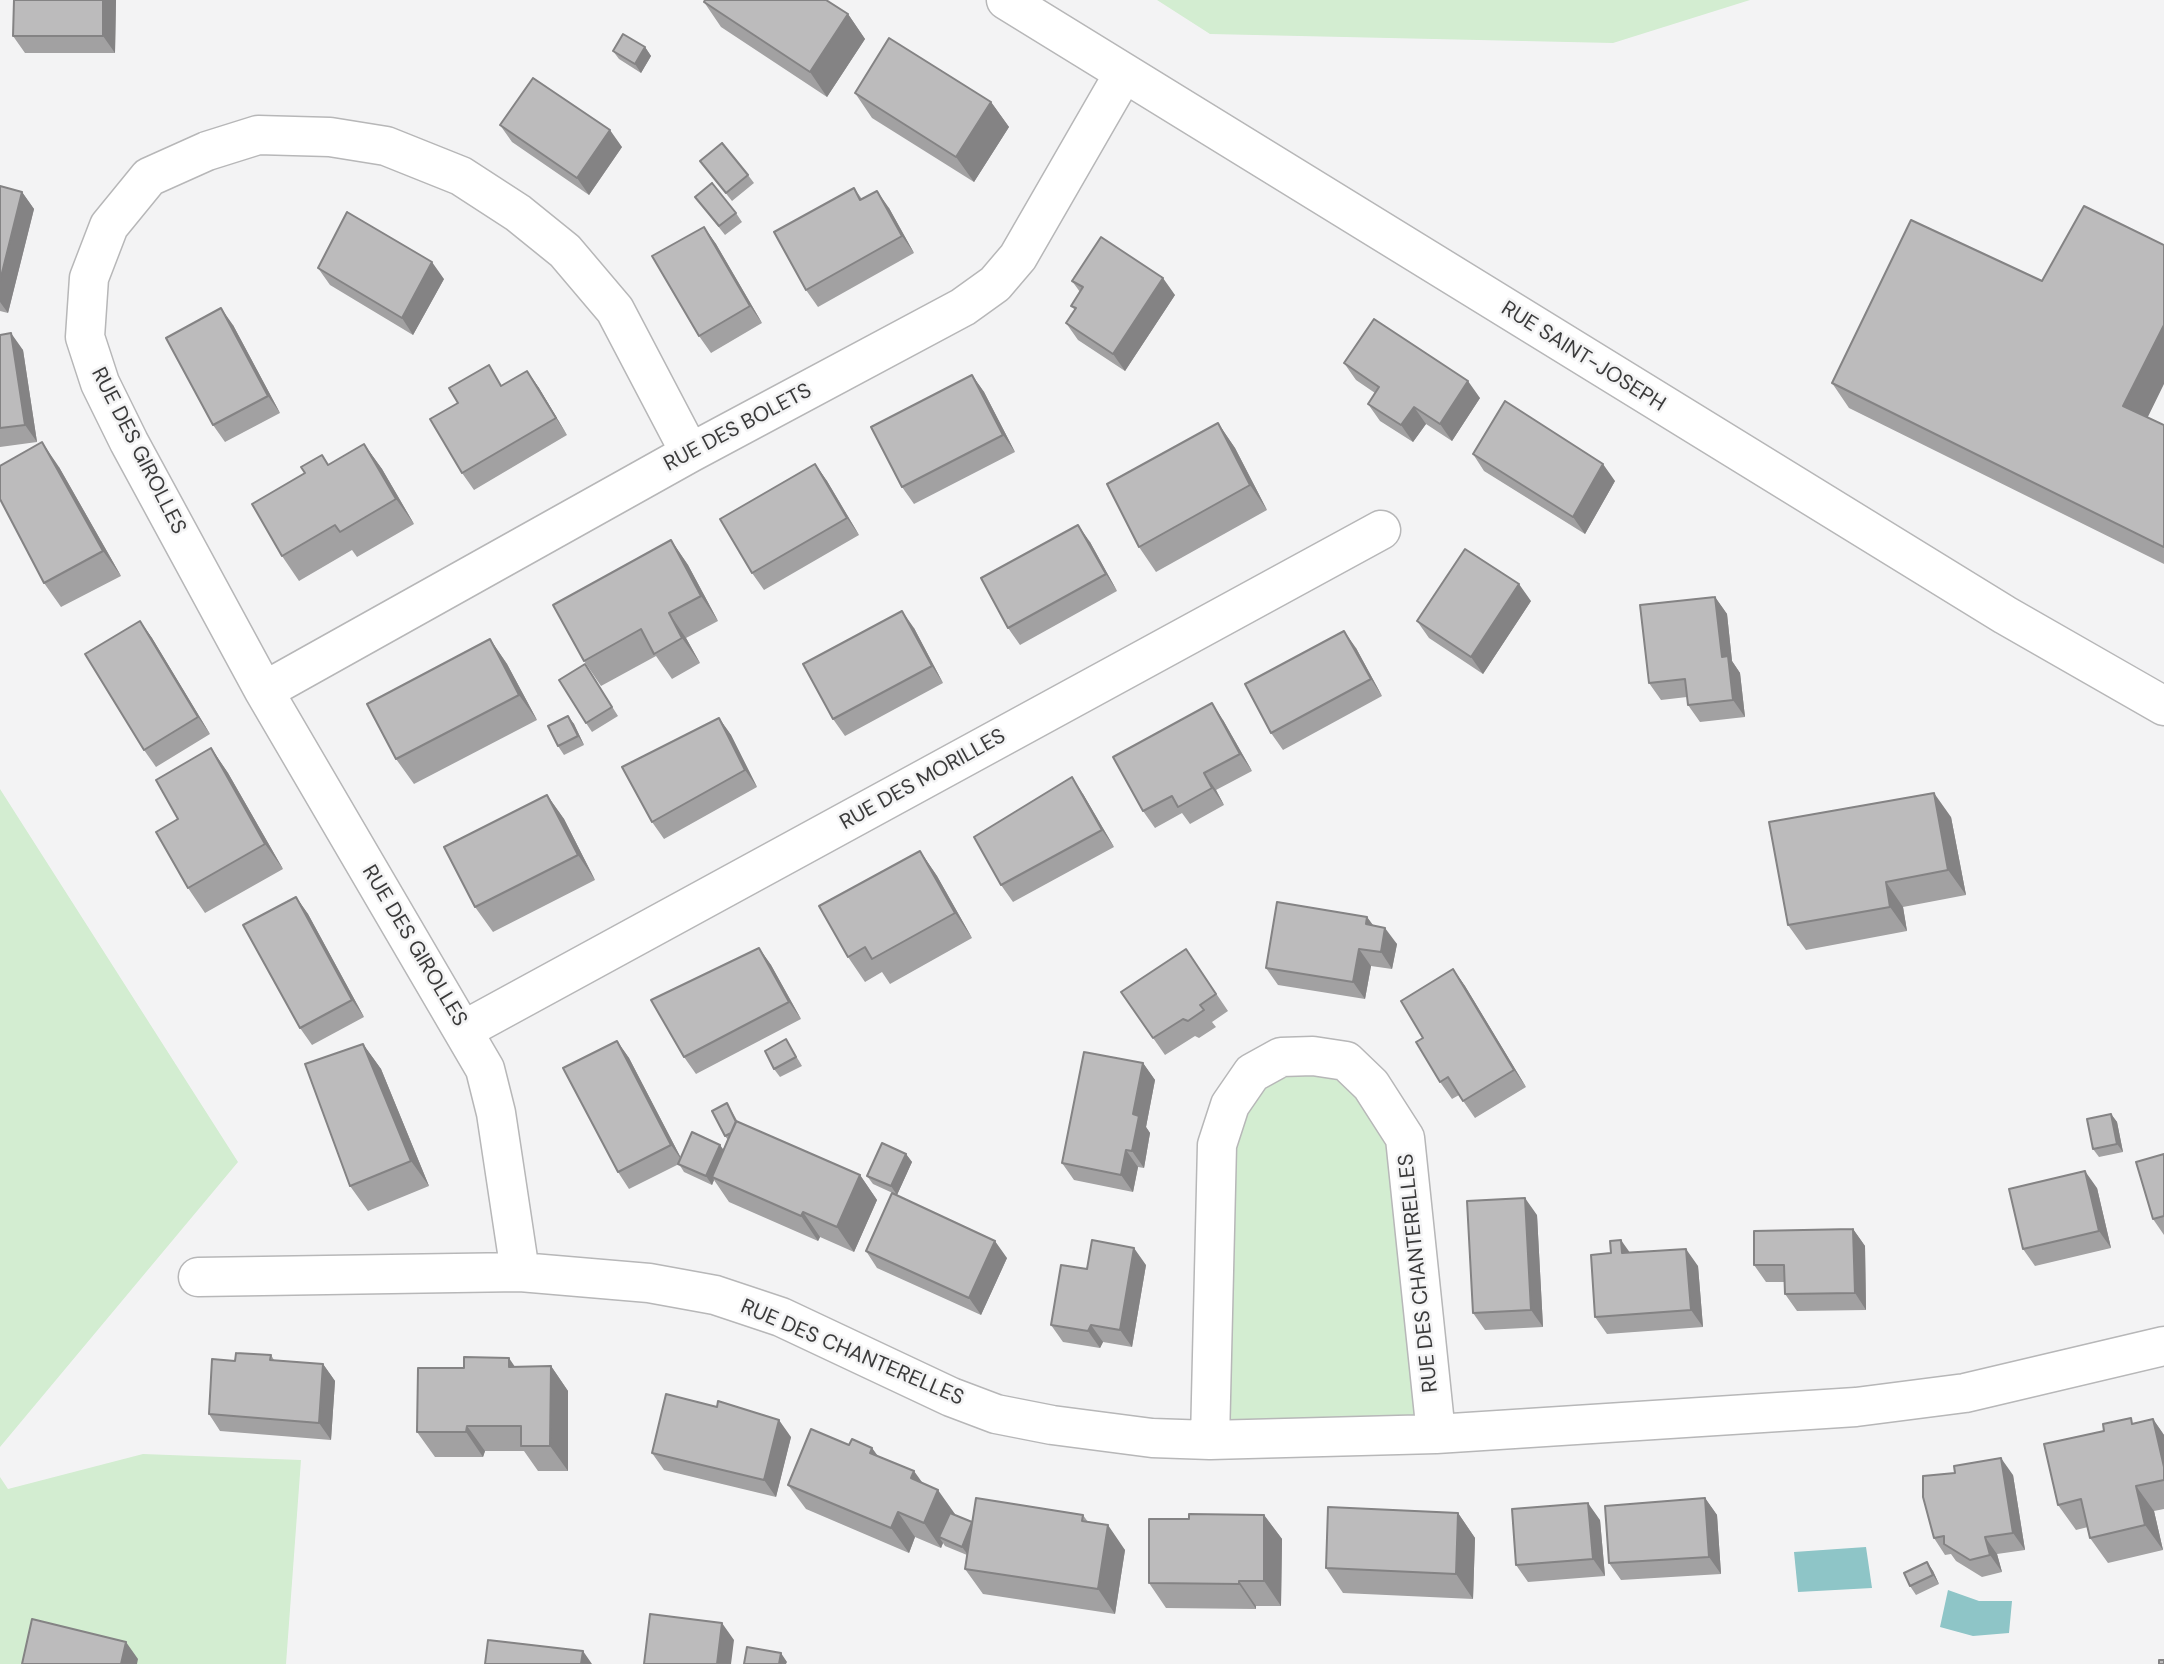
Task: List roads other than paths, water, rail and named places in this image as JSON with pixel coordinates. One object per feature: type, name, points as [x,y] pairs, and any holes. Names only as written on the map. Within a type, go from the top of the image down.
[{"type":"street","name":"RUE SAINT-JOSEPH","points":[[1006,0],[2005,615],[2164,706]]},
{"type":"street","name":"RUE DES BOLETS","points":[[264,691],[690,453],[963,307],[995,284],[1018,257],[1124,73]]},
{"type":"street","name":"RUE DES GIROLLES","points":[[520,1272],[496,1113],[485,1069],[264,691],[129,442],[100,383],[85,337],[89,278],[109,226],[149,177],[207,151],[258,135],[330,137],[386,146],[461,176],[518,213],[565,251],[615,310],[690,453]]},
{"type":"street","name":"RUE DES MORILLES","points":[[464,1030],[1381,530]]},
{"type":"street","name":"RUE DES CHANTERELLES","points":[[1210,1440],[1217,1144],[1230,1105],[1252,1073],[1281,1057],[1313,1056],[1346,1061],[1371,1085],[1405,1138],[1436,1434]]},
{"type":"street","name":"RUE DES CHANTERELLES","points":[[198,1277],[520,1272],[649,1283],[716,1295],[781,1317],[951,1397],[996,1414],[1052,1426],[1139,1436],[1210,1440],[1436,1434],[1856,1407],[1965,1393],[2164,1346]]},
{"type":"water","points":[[1866,1547],[1872,1588],[1798,1592],[1794,1552]]},
{"type":"water","points":[[1948,1590],[1979,1601],[2012,1601],[2009,1633],[1973,1636],[1940,1627]]}]
